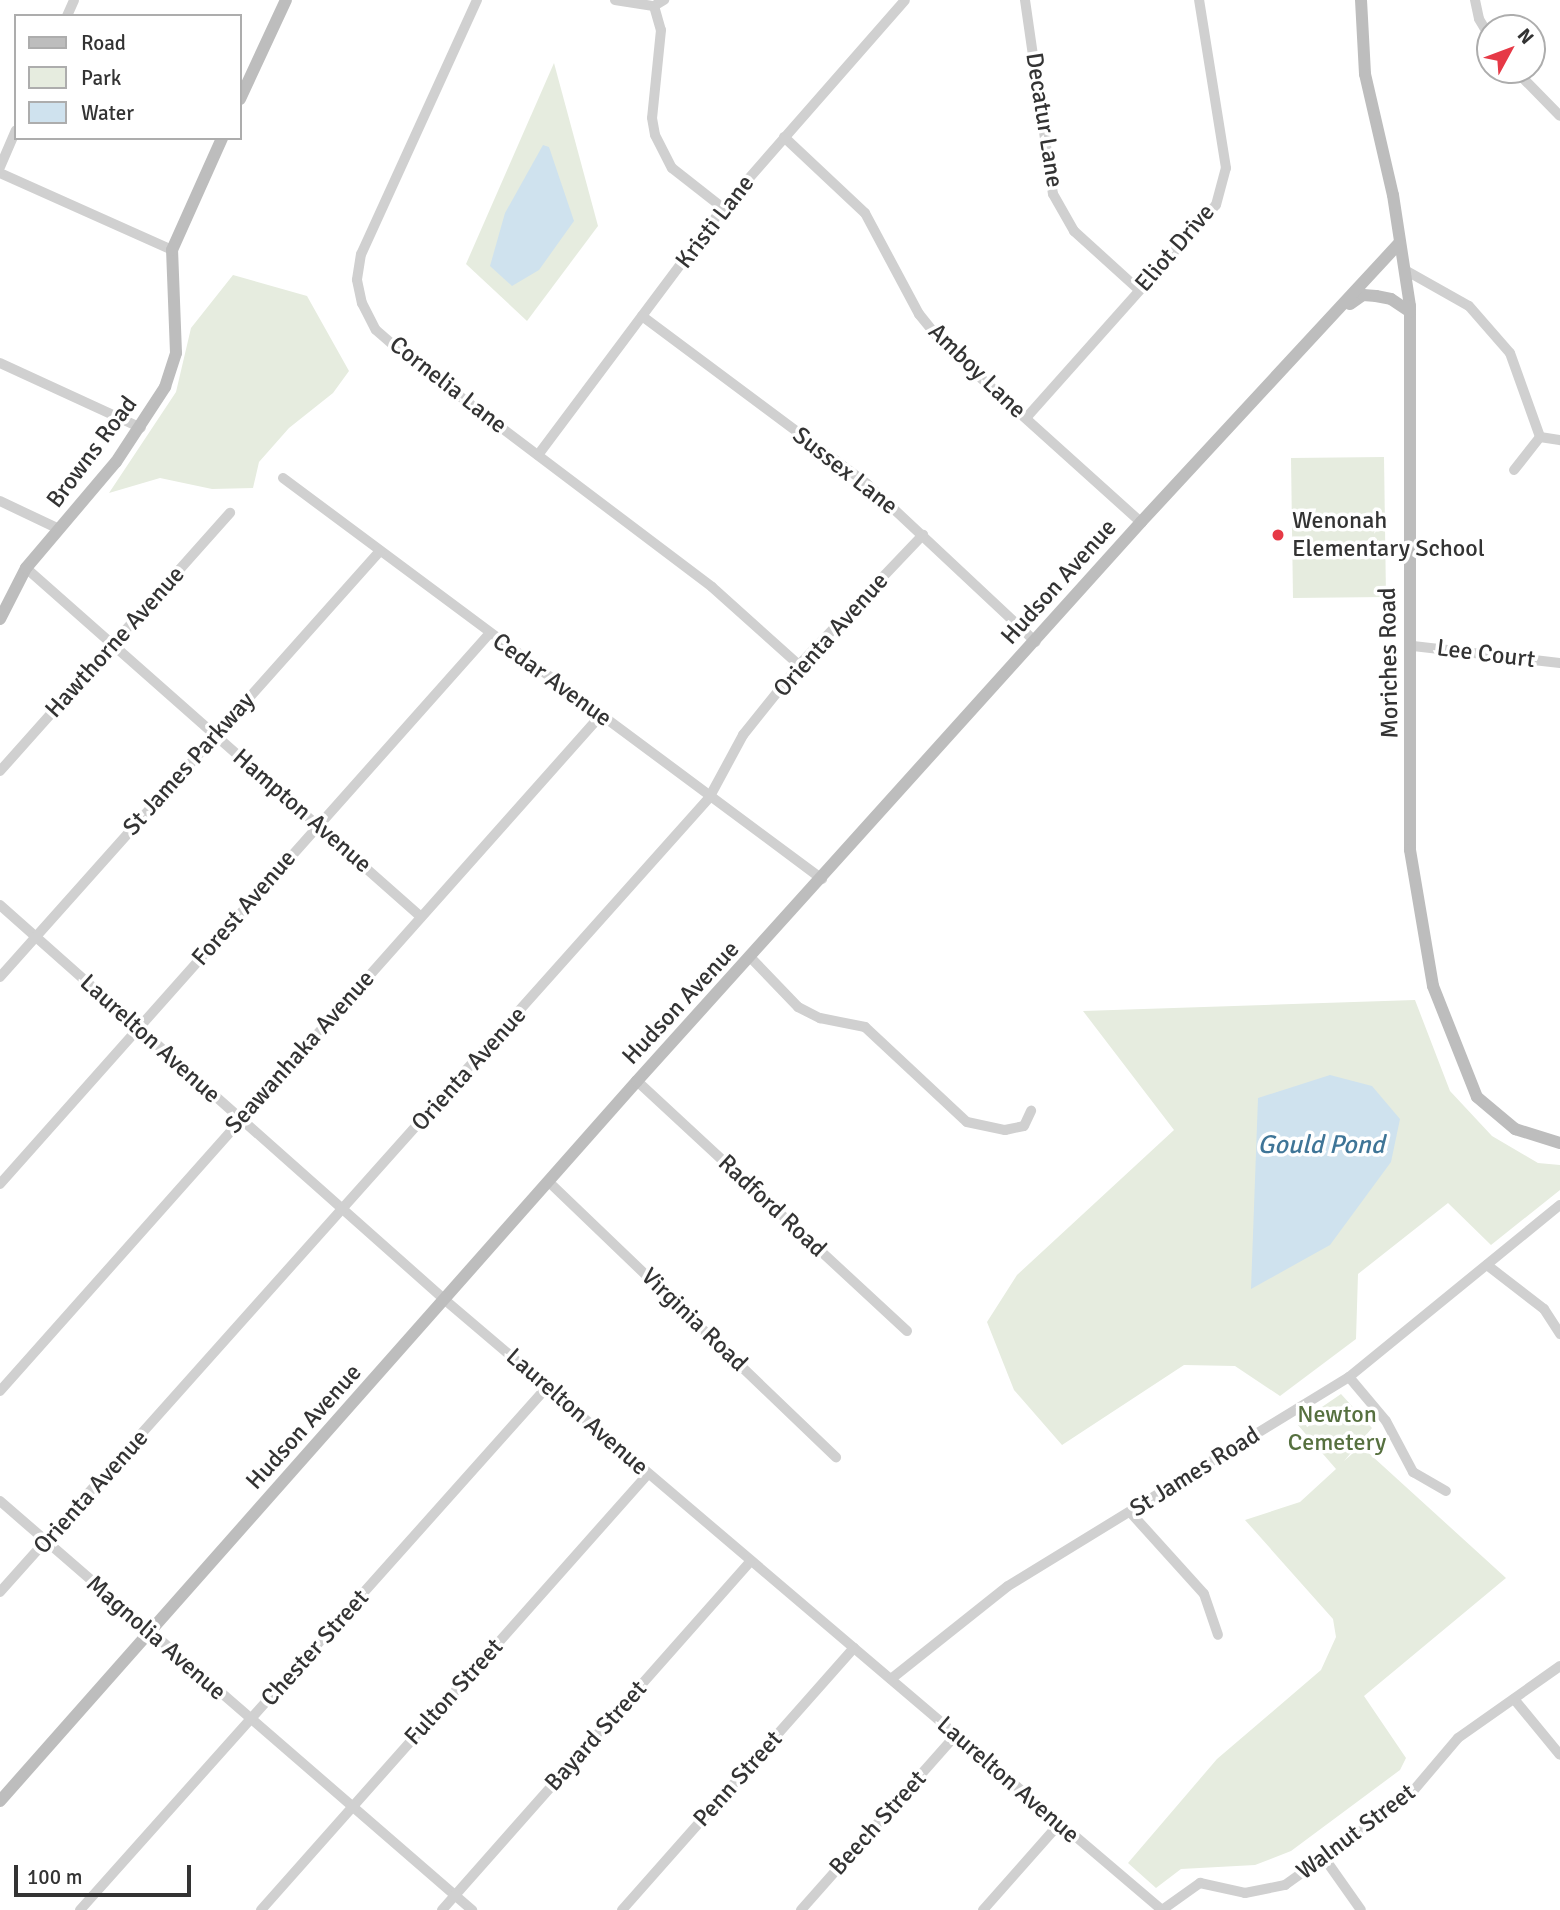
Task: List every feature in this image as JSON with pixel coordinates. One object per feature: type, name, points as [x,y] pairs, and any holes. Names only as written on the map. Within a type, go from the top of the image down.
[{"type":"street","points":[[242,95],[286,0]]},
{"type":"street","name":"Cornelia Lane","points":[[477,0],[360,254],[357,279],[362,303],[376,330],[712,587],[799,665]]},
{"type":"street","points":[[615,0],[654,6],[664,0]]},
{"type":"street","name":"Kristi Lane","points":[[538,455],[723,208],[905,0]]},
{"type":"street","name":"Decatur Lane","points":[[1025,0],[1053,194],[1074,232],[1139,290]]},
{"type":"street","name":"Eliot Drive","points":[[1026,418],[1216,205],[1225,184],[1225,159],[1199,0]]},
{"type":"street","name":"Moriches Road","points":[[1361,0],[1365,74],[1400,242],[1410,312],[1409,610],[1413,646],[1410,849],[1433,986],[1477,1097],[1515,1129],[1560,1143]]},
{"type":"street","points":[[654,6],[661,30],[652,118],[655,135],[673,168],[723,208]]},
{"type":"street","points":[[1529,84],[1560,116]]},
{"type":"street","points":[[0,167],[14,136]]},
{"type":"street","name":"Amboy Lane","points":[[784,137],[865,214],[919,314],[943,344],[1141,522]]},
{"type":"street","name":"Browns Road","points":[[0,619],[26,568],[141,428],[165,387],[176,353],[172,250],[221,140]]},
{"type":"street","points":[[0,173],[172,250]]},
{"type":"street","name":"Hudson Avenue","points":[[0,1801],[551,1184],[637,1081],[1036,642],[1141,522],[1400,242]]},
{"type":"street","points":[[1405,270],[1469,306],[1494,330],[1510,353],[1540,437]]},
{"type":"street","points":[[1330,318],[1363,295],[1391,299],[1410,312]]},
{"type":"street","name":"Sussex Lane","points":[[642,316],[867,484],[1036,642]]},
{"type":"street","points":[[0,363],[141,428]]},
{"type":"street","points":[[1540,437],[1560,440]]},
{"type":"street","points":[[1514,470],[1540,437]]},
{"type":"street","name":"Cedar Avenue","points":[[283,478],[709,798],[822,878]]},
{"type":"street","points":[[0,501],[59,529]]},
{"type":"street","name":"Hawthorne Avenue","points":[[0,771],[230,513]]},
{"type":"street","name":"Orienta Avenue","points":[[0,1592],[709,798],[743,735],[799,665],[923,535]]},
{"type":"street","name":"St James Parkway","points":[[0,977],[380,551]]},
{"type":"street","name":"Hampton Avenue","points":[[26,568],[420,916]]},
{"type":"street","name":"Forest Avenue","points":[[0,1184],[489,634]]},
{"type":"street","name":"Lee Court","points":[[1413,646],[1560,663]]},
{"type":"street","name":"Seawanhaka Avenue","points":[[0,1391],[601,715]]},
{"type":"street","name":"Laurelton Avenue","points":[[0,905],[240,1119],[345,1208],[445,1300],[1162,1910]]},
{"type":"street","points":[[751,958],[798,1007],[820,1018],[865,1027],[967,1122],[1005,1130],[1024,1126],[1031,1111]]},
{"type":"street","name":"Radford Road","points":[[637,1081],[907,1331]]},
{"type":"street","name":"Virginia Road","points":[[551,1184],[836,1457]]},
{"type":"street","name":"St James Road","points":[[891,1679],[1008,1586],[1349,1377],[1560,1205]]},
{"type":"street","points":[[1487,1265],[1544,1309],[1560,1334]]},
{"type":"street","points":[[1349,1377],[1386,1421],[1413,1472],[1446,1491]]},
{"type":"street","name":"Chester Street","points":[[80,1910],[548,1386]]},
{"type":"street","name":"Fulton Street","points":[[261,1910],[648,1474]]},
{"type":"street","name":"Magnolia Avenue","points":[[0,1501],[149,1634],[472,1910]]},
{"type":"street","points":[[1130,1512],[1204,1594],[1218,1634]]},
{"type":"street","name":"Bayard Street","points":[[442,1910],[750,1562]]},
{"type":"street","name":"Penn Street","points":[[622,1910],[854,1648]]},
{"type":"street","name":"Walnut Street","points":[[1162,1910],[1200,1883],[1245,1894],[1273,1891],[1325,1859],[1408,1797],[1458,1738],[1560,1666]]},
{"type":"street","points":[[1514,1699],[1560,1755]]},
{"type":"street","name":"Beech Street","points":[[801,1910],[956,1735]]},
{"type":"street","points":[[983,1910],[1059,1824]]},
{"type":"street","points":[[1325,1859],[1361,1910]]},
{"type":"green space","points":[[554,63],[598,226],[527,321],[466,264]]},
{"type":"green space","points":[[233,275],[307,296],[349,371],[333,393],[289,428],[259,462],[253,488],[212,489],[160,478],[109,493],[176,392],[191,328]]},
{"type":"green space","points":[[1384,457],[1386,597],[1293,598],[1291,458]]},
{"type":"green space","points":[[1415,1000],[1450,1091],[1492,1136],[1538,1163],[1560,1165],[1560,1190],[1491,1245],[1448,1203],[1358,1274],[1356,1339],[1280,1396],[1235,1366],[1184,1365],[1062,1445],[1014,1390],[987,1322],[1017,1275],[1174,1130],[1083,1011]]},
{"type":"green space","name":"Newton Cemetery","points":[[1341,1394],[1372,1428],[1344,1461],[1361,1446],[1506,1578],[1364,1696],[1406,1758],[1400,1770],[1291,1851],[1255,1865],[1181,1869],[1156,1888],[1128,1863],[1217,1759],[1321,1670],[1336,1637],[1333,1619],[1245,1520],[1300,1502],[1336,1469],[1297,1424]]},
{"type":"water","points":[[543,145],[549,147],[574,221],[539,270],[512,286],[490,266],[505,213]]},
{"type":"water","name":"Gould Pond","points":[[1330,1075],[1372,1086],[1400,1119],[1391,1162],[1330,1245],[1251,1289],[1258,1098]]},
{"type":"place","name":"Wenonah Elementary School","points":[[1278,535]]}]
